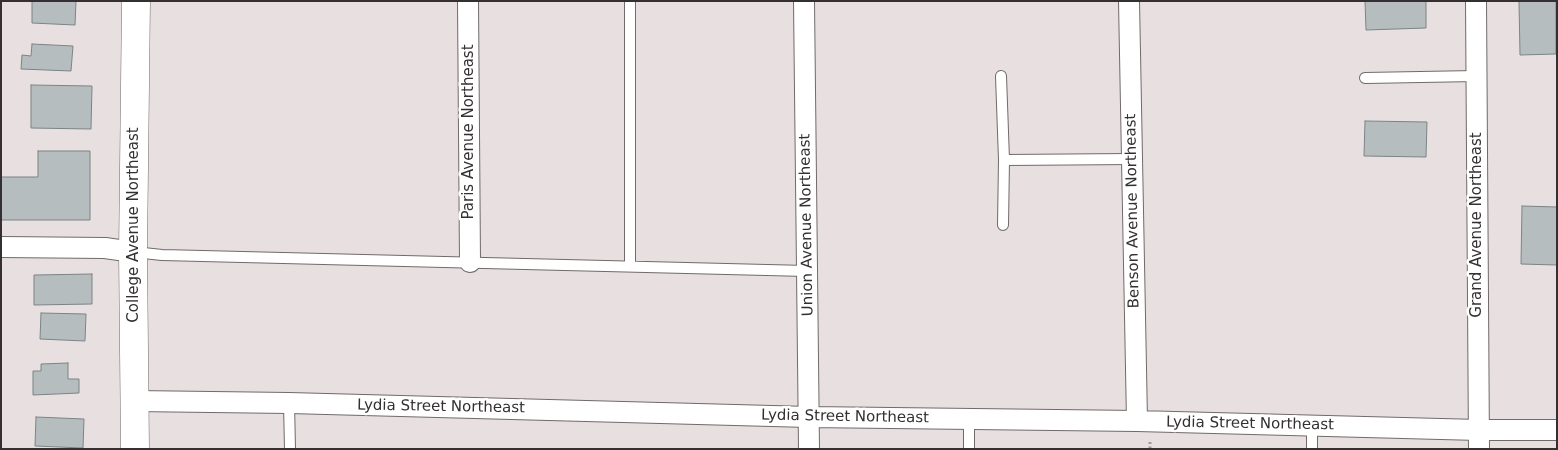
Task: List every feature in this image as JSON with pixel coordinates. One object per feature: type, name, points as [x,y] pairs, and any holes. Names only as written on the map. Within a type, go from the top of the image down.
[{"type":"main road","name":"College Avenue Northeast","points":[[135,449],[133,252],[136,1]]},
{"type":"street","name":"Paris Avenue Northeast","points":[[468,1],[470,262]]},
{"type":"street","name":"Union Avenue Northeast","points":[[804,1],[809,449]]},
{"type":"street","name":"Benson Avenue Northeast","points":[[1129,1],[1137,422]]},
{"type":"street","name":"Grand Avenue Northeast","points":[[1476,1],[1479,439]]},
{"type":"street","points":[[1,247],[104,248],[133,252]]},
{"type":"street","name":"Lydia Street Northeast","points":[[134,401],[809,417],[969,418],[1312,425],[1479,439],[1557,430]]},
{"type":"lane","points":[[630,1],[630,266]]},
{"type":"lane","points":[[1001,76],[1004,160],[1003,225]]},
{"type":"lane","points":[[1365,78],[1476,76]]},
{"type":"lane","points":[[1004,160],[1132,159]]},
{"type":"lane","points":[[133,252],[162,255],[807,271]]},
{"type":"lane","points":[[290,404],[290,449]]},
{"type":"lane","points":[[969,418],[969,449]]},
{"type":"lane","points":[[1312,425],[1312,449]]},
{"type":"building","points":[[32,1],[76,1],[75,25],[32,23]]},
{"type":"building","points":[[1365,1],[1426,1],[1426,28],[1366,30]]},
{"type":"building","points":[[1519,1],[1556,1],[1556,54],[1520,55]]},
{"type":"building","points":[[32,44],[73,46],[71,71],[21,69],[22,55],[31,56]]},
{"type":"building","points":[[31,85],[92,86],[91,129],[31,128]]},
{"type":"building","points":[[1365,121],[1427,122],[1426,157],[1364,156]]},
{"type":"building","points":[[38,151],[90,151],[90,220],[1,220],[1,177],[38,177]]},
{"type":"building","points":[[1522,206],[1557,207],[1557,265],[1521,264]]},
{"type":"building","points":[[92,274],[92,304],[34,305],[34,275]]},
{"type":"building","points":[[41,313],[86,314],[85,341],[40,339]]},
{"type":"building","points":[[68,363],[68,379],[79,379],[79,393],[33,395],[33,371],[41,371],[41,364]]},
{"type":"building","points":[[36,417],[84,419],[83,448],[35,446]]}]
